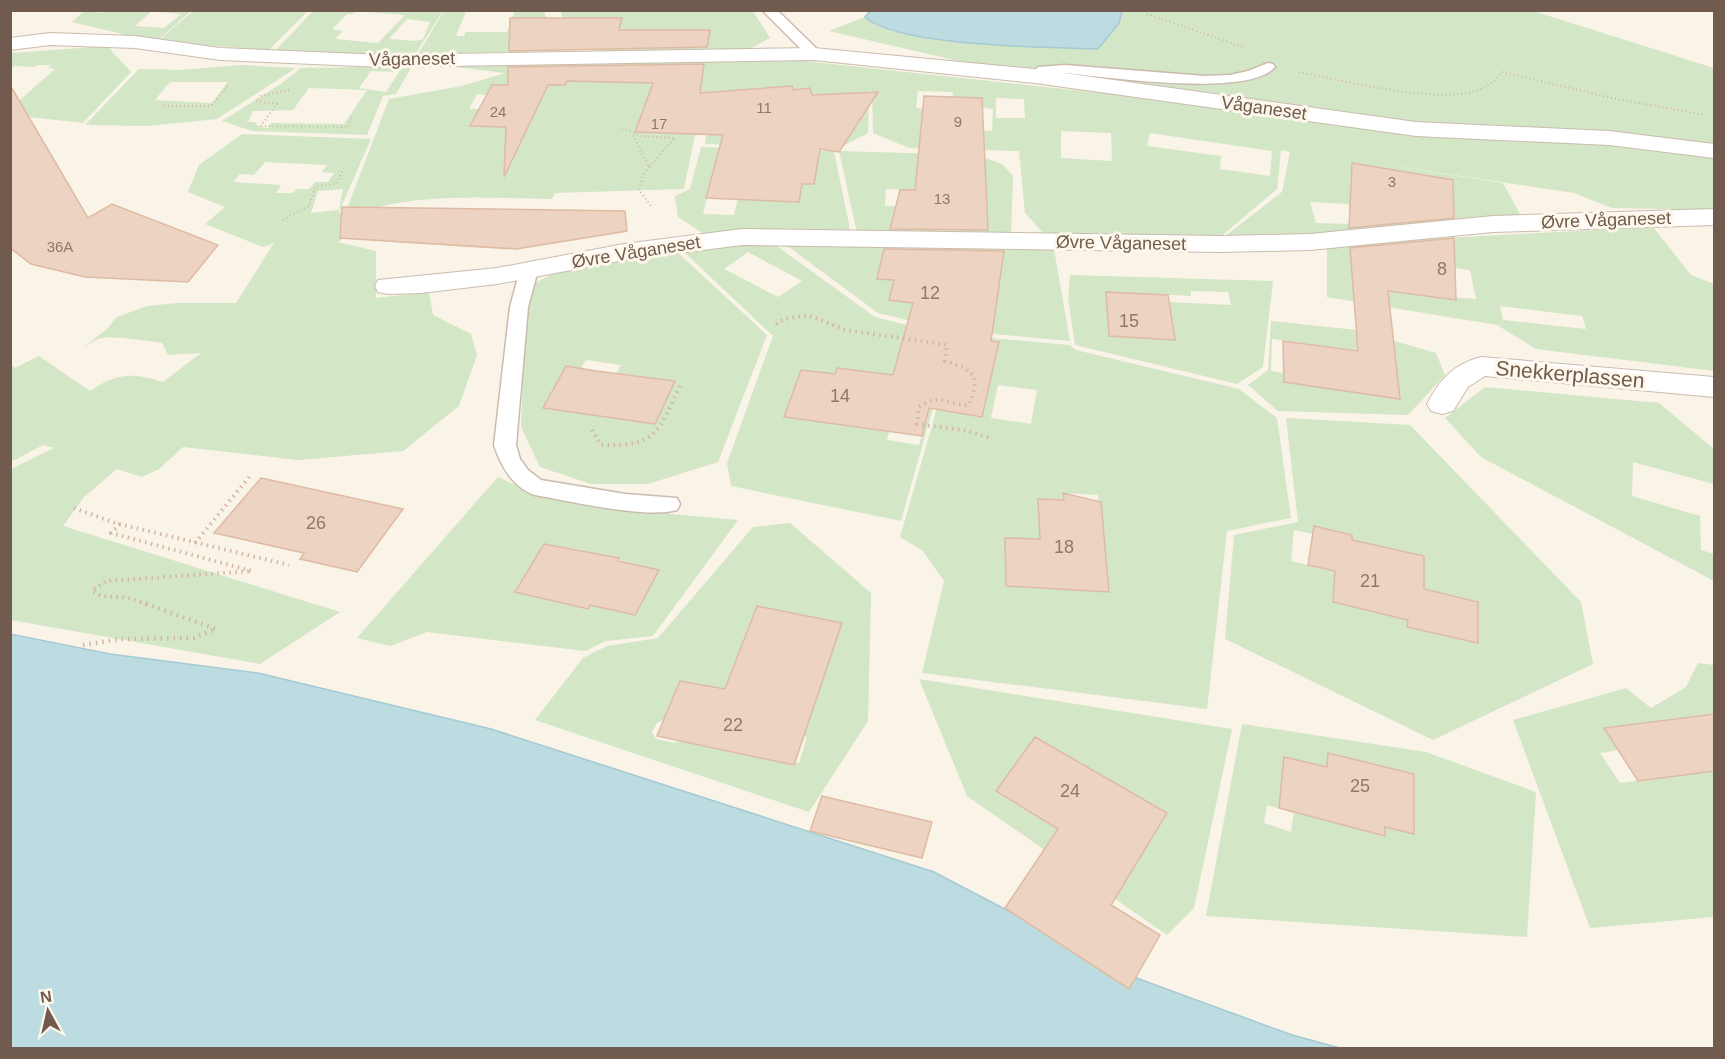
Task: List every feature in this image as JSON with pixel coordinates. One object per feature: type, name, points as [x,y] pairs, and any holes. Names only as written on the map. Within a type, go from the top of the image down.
[{"type":"street","name":"Våganeset","points":[[10,44],[50,39],[135,42],[220,54],[384,61],[814,54],[1035,76],[1416,129],[1609,138],[1714,151]]},
{"type":"street","name":"Øvre Våganeset","points":[[388,286],[421,285],[529,270],[624,252],[742,237],[1220,244],[1310,242],[1493,224],[1714,217]]},
{"type":"street","name":"Snekkerplassen","points":[[1442,404],[1451,386],[1461,375],[1481,366],[1714,387]]},
{"type":"lane","points":[[769,10],[814,54]]},
{"type":"lane","points":[[1035,76],[1043,70],[1065,69],[1204,80],[1230,79],[1252,75],[1268,67]]},
{"type":"lane","points":[[529,270],[519,307],[506,445],[510,460],[520,475],[535,488],[625,502],[669,504]]},
{"type":"path","points":[[1147,14],[1234,42],[1257,55],[1268,67],[1433,94],[1460,94],[1484,88],[1502,72],[1612,98],[1714,117]]},
{"type":"path","points":[[258,102],[277,104],[261,126],[348,127],[352,117]]},
{"type":"path","points":[[622,128],[638,141],[649,167]]},
{"type":"path","points":[[633,135],[675,138],[649,167],[639,183],[639,190],[651,206]]},
{"type":"path","points":[[284,220],[309,206],[316,186],[336,184],[345,165]]},
{"type":"path","points":[[776,324],[792,317],[808,315],[846,330],[947,345],[945,361],[969,371],[976,379],[977,387],[969,405],[963,406],[936,397],[930,399],[919,407],[917,424],[962,430],[991,438]]},
{"type":"path","points":[[592,430],[601,445],[638,444],[650,439],[665,421],[680,386]]},
{"type":"path","points":[[195,544],[250,476]]},
{"type":"path","points":[[74,508],[120,525],[289,565]]},
{"type":"path","points":[[83,645],[121,639],[194,638],[216,629],[130,598],[102,596],[92,591],[106,581],[252,571],[111,533],[120,525]]},
{"type":"green space","points":[[108,10],[191,11],[156,42],[72,22],[84,11],[104,13]],"holes":[[[152,11],[181,14],[164,28],[135,26]]]},
{"type":"green space","points":[[1530,10],[1714,68],[1714,210],[1612,208],[1574,193],[1341,158],[1503,183],[1521,216],[1312,236],[1224,237],[1282,192],[1290,152],[1281,150],[1277,189],[1219,238],[1045,235],[1025,213],[1019,151],[909,148],[873,133],[872,91],[869,91],[868,133],[837,149],[705,144],[707,126],[698,120],[684,189],[555,193],[552,199],[450,198],[400,203],[351,215],[355,230],[338,242],[376,251],[376,298],[429,292],[433,315],[471,334],[477,355],[459,406],[403,451],[298,460],[183,447],[159,469],[142,477],[117,469],[84,497],[63,526],[340,612],[260,664],[11,620],[11,469],[54,448],[43,445],[11,462],[10,364],[15,368],[39,356],[90,391],[108,381],[125,376],[163,382],[201,353],[168,355],[162,343],[114,338],[100,339],[84,347],[107,329],[117,317],[147,306],[178,303],[236,303],[274,243],[263,247],[205,224],[225,207],[188,192],[199,165],[242,134],[371,139],[338,214],[348,206],[389,99],[462,86],[505,73],[438,65],[651,60],[804,61],[1093,92],[829,31],[865,17],[875,25],[894,32],[1119,23],[1122,11]],"holes":[[[792,86],[793,90],[810,88],[732,123],[751,89]],[[918,91],[953,92],[952,104],[993,109],[992,131],[921,128],[923,109],[916,108]],[[477,94],[487,95],[535,113],[528,128],[471,126],[479,109],[469,109]],[[996,98],[1024,99],[1025,118],[996,118]],[[642,111],[677,117],[672,134],[635,132]],[[1061,131],[1111,133],[1112,161],[1061,158]],[[1150,133],[1272,151],[1270,176],[1220,169],[1221,156],[1147,146]],[[265,162],[327,165],[322,172],[334,173],[328,182],[315,182],[309,189],[297,189],[293,193],[276,193],[281,185],[233,182],[240,174],[254,175]],[[1352,163],[1453,180],[1454,200],[1350,188]],[[343,189],[339,210],[311,213],[318,191]],[[1310,202],[1348,204],[1355,224],[1316,223]]]},
{"type":"green space","points":[[193,11],[308,11],[269,50],[157,42]]},
{"type":"green space","points":[[313,11],[356,11],[443,11],[416,53],[350,54],[276,50]],"holes":[[[356,11],[405,15],[378,43],[335,39],[343,31],[332,29],[347,14]],[[407,19],[430,22],[423,39],[416,41],[389,39]]]},
{"type":"green space","points":[[444,11],[466,11],[456,36],[464,36],[466,32],[507,32],[515,11],[544,11],[555,43],[543,51],[418,54]]},
{"type":"green space","points":[[560,11],[753,11],[770,38],[748,50],[597,51],[573,42]]},
{"type":"green space","points":[[107,46],[131,72],[83,123],[11,115],[11,108],[55,69],[48,68],[51,65],[38,65],[35,67],[14,66],[11,69],[11,53]]},
{"type":"green space","points":[[240,65],[296,68],[217,119],[147,126],[85,125],[139,69],[182,70]],"holes":[[[170,82],[227,82],[212,103],[155,100]]]},
{"type":"green space","points":[[412,66],[396,94],[383,96],[367,135],[252,131],[222,121],[282,83],[301,68]],"holes":[[[371,71],[399,72],[386,92],[359,88]],[[309,88],[367,90],[344,124],[271,123],[268,128],[259,127],[255,122],[248,122],[253,111],[293,110]]]},
{"type":"green space","points":[[701,147],[834,151],[851,234],[780,230],[704,234],[678,217],[675,196],[690,189]],"holes":[[[715,165],[815,175],[814,184],[802,184],[738,199],[734,215],[703,214]]]},
{"type":"green space","points":[[839,151],[977,155],[1002,164],[1013,176],[1011,237],[857,233]],"holes":[[[886,189],[986,192],[987,216],[918,207],[885,206]]]},
{"type":"green space","points":[[1653,227],[1691,275],[1714,284],[1714,371],[1536,349],[1497,325],[1327,297],[1327,248],[1425,239]],"holes":[[[1407,262],[1470,270],[1476,299],[1409,294]],[[1500,306],[1582,316],[1586,329],[1503,320]]]},
{"type":"green space","points":[[767,239],[875,317],[953,337],[901,521],[731,486],[727,463],[773,336],[683,251]],"holes":[[[748,252],[802,281],[778,297],[724,269]],[[902,342],[905,343],[898,394],[887,431],[784,417],[801,370],[835,374],[837,368],[868,372],[894,382]],[[893,418],[925,422],[919,445],[887,440]]]},
{"type":"green space","points":[[782,242],[1054,249],[1070,341],[949,330],[878,313]],"holes":[[[1004,256],[999,285],[982,310],[889,300],[894,280],[877,279],[882,260]]]},
{"type":"green space","points":[[676,251],[767,335],[718,462],[648,484],[591,484],[540,467],[521,427],[525,322],[535,283],[562,269]],"holes":[[[586,360],[621,365],[617,373],[674,381],[655,424],[543,408],[566,366],[581,368]]]},
{"type":"green space","points":[[1070,275],[1273,281],[1263,367],[1237,384],[1075,345],[1068,299]],"holes":[[[1191,291],[1228,292],[1231,305],[1169,302],[1175,340],[1109,336],[1107,302],[1154,294],[1191,296]]]},
{"type":"green space","points":[[1271,321],[1357,330],[1436,353],[1445,375],[1408,415],[1278,411],[1248,385],[1268,370]],"holes":[[[1272,339],[1395,356],[1399,399],[1284,382],[1284,373],[1271,371]]]},
{"type":"green space","points":[[958,335],[1069,345],[1076,350],[1239,389],[1277,418],[1291,518],[1227,531],[1207,709],[922,673],[944,581],[923,551],[900,537]],"holes":[[[962,337],[999,343],[994,363],[957,358]],[[998,385],[1037,390],[1031,424],[991,418]],[[1063,493],[1098,495],[1109,592],[1006,586],[1006,538],[1040,539],[1038,499],[1064,500]]]},
{"type":"green space","points":[[1485,387],[1659,403],[1714,449],[1714,484],[1633,462],[1632,496],[1700,516],[1701,550],[1714,554],[1714,581],[1481,457],[1445,418]]},
{"type":"green space","points":[[1286,418],[1410,425],[1581,602],[1593,664],[1433,740],[1225,639],[1234,535],[1298,522]],"holes":[[[1314,527],[1352,535],[1352,545],[1386,547],[1424,556],[1424,589],[1407,626],[1408,620],[1334,602],[1334,593],[1342,573],[1291,561],[1294,530],[1313,534]]]},
{"type":"green space","points":[[498,477],[538,495],[607,508],[738,520],[653,636],[606,641],[585,651],[427,632],[390,646],[357,638]],"holes":[[[572,548],[658,570],[635,615],[590,605],[588,609],[544,599]]]},
{"type":"green space","points":[[790,523],[871,593],[868,721],[809,812],[535,720],[583,658],[607,646],[658,638],[753,527]],"holes":[[[757,606],[841,623],[804,736],[807,737],[799,763],[795,762],[794,765],[679,741],[675,743],[656,739],[652,732],[657,723],[664,720],[680,681],[725,689]]]},
{"type":"green space","points":[[1698,663],[1714,665],[1714,770],[1678,718],[1604,728],[1618,750],[1600,753],[1620,783],[1714,771],[1714,917],[1590,928],[1513,720],[1626,688],[1651,708],[1686,687]]},
{"type":"green space","points":[[919,679],[1232,729],[1194,908],[1167,935],[967,796]],"holes":[[[1035,737],[1167,813],[1142,854],[1126,871],[996,792]]]},
{"type":"green space","points":[[1242,724],[1426,752],[1536,792],[1527,937],[1206,916]],"holes":[[[1328,753],[1414,774],[1414,834],[1385,827],[1385,836],[1358,829],[1280,797],[1284,757],[1327,767]],[[1267,805],[1294,813],[1291,832],[1264,823]]]},
{"type":"water","points":[[871,10],[1122,11],[1119,23],[1098,49],[976,44],[940,40],[882,27],[865,17]]},
{"type":"water","points":[[10,634],[110,654],[258,673],[491,729],[934,872],[1139,979],[1292,1035],[1340,1048],[11,1048]]},
{"type":"building","points":[[510,18],[622,18],[619,30],[710,30],[707,47],[509,51]]},
{"type":"building","points":[[704,64],[700,93],[792,86],[793,90],[810,88],[812,95],[878,92],[839,152],[820,149],[814,184],[802,184],[799,202],[706,198],[723,135],[635,132],[653,83],[567,81],[565,85],[548,85],[504,177],[506,127],[470,126],[492,85],[508,85],[508,67]]},
{"type":"building","points":[[10,85],[88,218],[112,204],[218,245],[188,282],[85,277],[31,264],[10,248]]},
{"type":"building","points":[[924,96],[982,98],[988,230],[890,229],[900,190],[915,190]]},
{"type":"building","points":[[1352,163],[1453,180],[1454,218],[1349,228]]},
{"type":"building","points":[[342,207],[625,211],[627,231],[516,249],[340,238]]},
{"type":"building","points":[[1454,238],[1456,300],[1388,291],[1400,399],[1284,382],[1283,341],[1358,351],[1350,248]]},
{"type":"building","points":[[884,249],[1004,251],[991,341],[999,342],[982,417],[929,408],[922,436],[784,417],[801,370],[835,374],[837,368],[893,375],[913,303],[889,300],[894,280],[877,279]]},
{"type":"building","points":[[1106,292],[1168,295],[1175,340],[1109,336]]},
{"type":"building","points":[[566,366],[675,381],[655,424],[543,408]]},
{"type":"building","points":[[261,478],[403,509],[357,572],[300,559],[304,553],[214,533]]},
{"type":"building","points":[[1063,493],[1101,502],[1109,592],[1006,586],[1005,538],[1040,539],[1038,499],[1064,500]]},
{"type":"building","points":[[1314,526],[1352,535],[1352,540],[1424,556],[1424,589],[1478,602],[1478,643],[1407,627],[1408,620],[1333,602],[1335,571],[1308,565]]},
{"type":"building","points":[[544,544],[619,558],[618,561],[659,570],[635,615],[590,605],[588,609],[515,592]]},
{"type":"building","points":[[757,606],[842,623],[794,765],[657,736],[680,681],[725,689]]},
{"type":"building","points":[[1714,714],[1714,771],[1638,781],[1604,728]]},
{"type":"building","points":[[1035,737],[1167,813],[1111,905],[1160,935],[1129,989],[1005,908],[1058,829],[996,791]]},
{"type":"building","points":[[1328,753],[1414,774],[1414,834],[1385,827],[1385,836],[1279,808],[1284,757],[1327,767]]},
{"type":"building","points":[[822,796],[932,822],[922,858],[810,831]]}]
